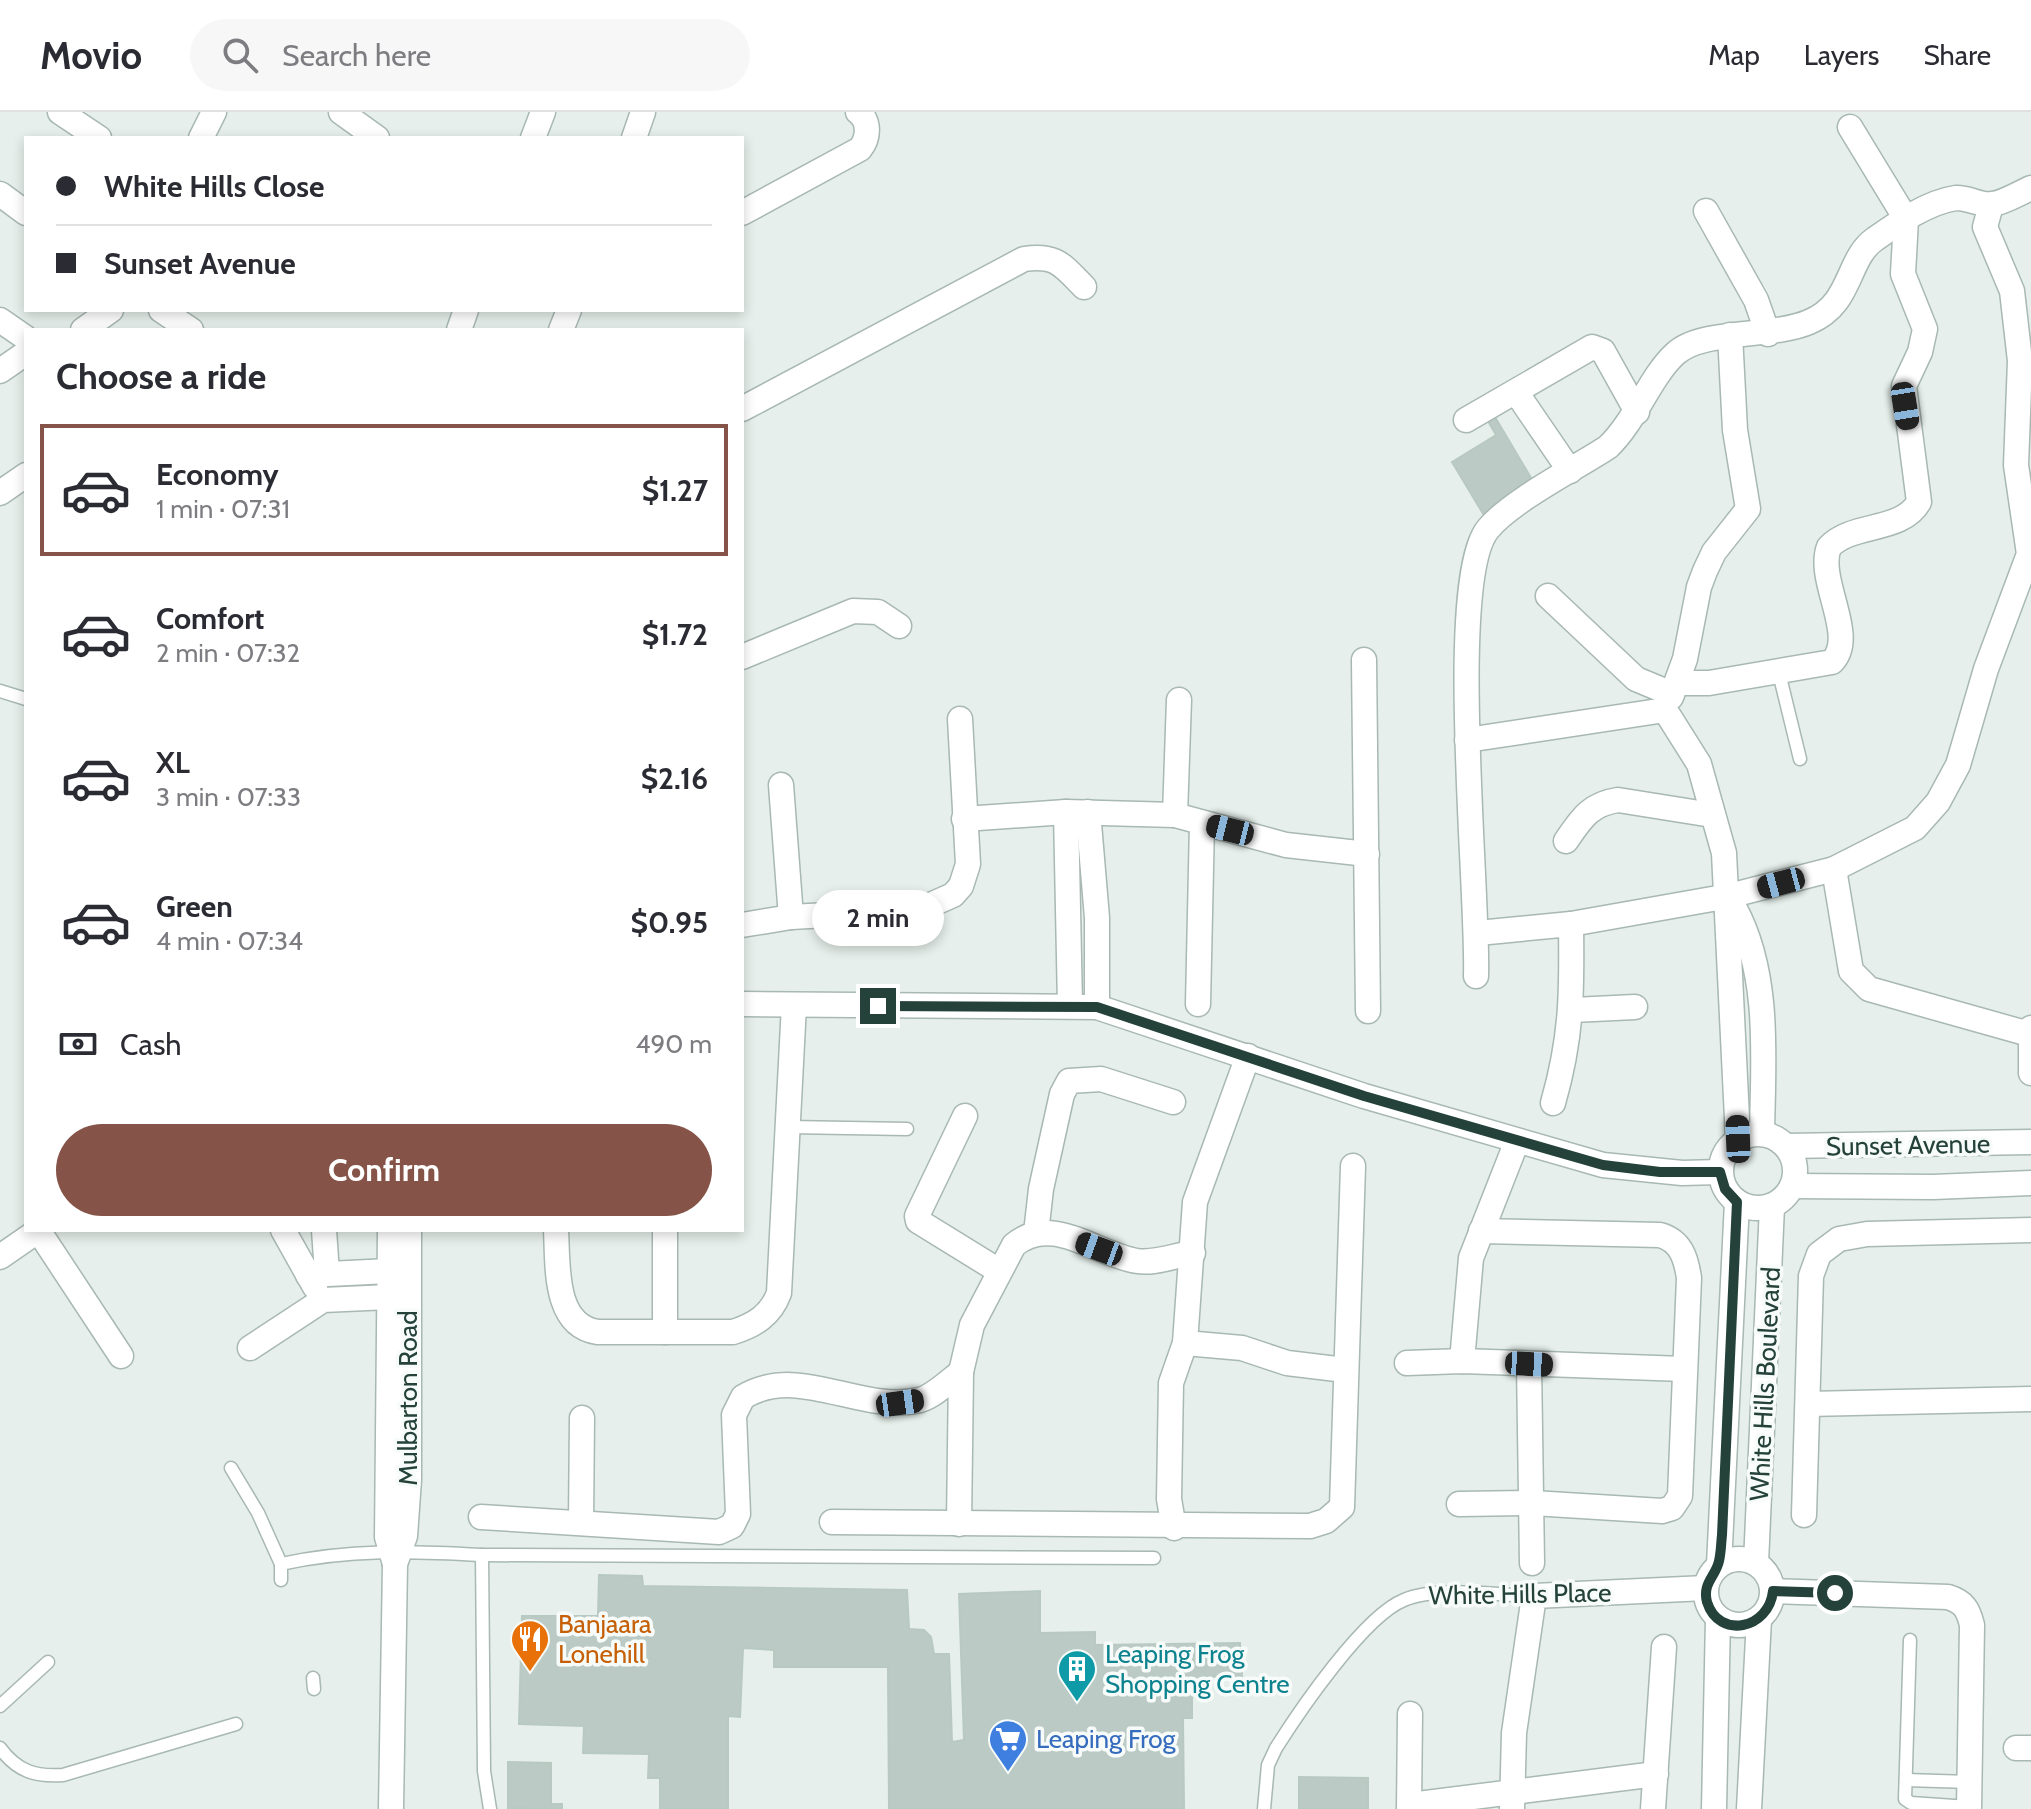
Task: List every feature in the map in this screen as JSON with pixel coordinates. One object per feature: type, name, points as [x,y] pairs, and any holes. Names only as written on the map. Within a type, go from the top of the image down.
[{"type":"street","points":[[60,112],[96,136]]},
{"type":"street","points":[[202,136],[214,112]]},
{"type":"street","points":[[341,112],[374,136]]},
{"type":"street","points":[[519,136],[527,112]]},
{"type":"street","points":[[534,136],[543,112]]},
{"type":"street","points":[[635,136],[643,112]]},
{"type":"street","points":[[744,212],[860,149],[867,130],[863,115],[858,112]]},
{"type":"street","points":[[1467,740],[1672,696],[1709,683],[1823,666],[1840,652],[1841,635],[1825,563],[1829,547],[1847,535],[1905,518],[1919,502],[1904,392],[1925,329],[1903,274],[1906,219],[1850,127]]},
{"type":"street","points":[[1476,976],[1478,933],[1467,740],[1467,642],[1475,555],[1488,529],[1608,447],[1637,412],[1675,354],[1686,346],[1730,335],[1768,334],[1811,321],[1832,307],[1847,289],[1860,256],[1871,241],[1906,219],[1958,198],[1991,205],[2031,188]]},
{"type":"street","points":[[0,194],[24,212]]},
{"type":"street","points":[[1478,933],[1571,924],[1729,896],[1834,869],[1915,828],[1938,802],[1958,765],[1986,669],[2027,565],[2029,539],[2019,503],[2016,465],[2022,288],[1985,227],[1991,205]]},
{"type":"street","points":[[1706,211],[1756,300],[1768,334]]},
{"type":"street","points":[[744,408],[1024,259],[1040,257],[1057,260],[1084,287]]},
{"type":"street","points":[[86,328],[108,312]]},
{"type":"street","points":[[164,312],[188,328]]},
{"type":"street","points":[[0,320],[24,337]]},
{"type":"street","points":[[1730,335],[1735,430],[1748,509],[1714,552],[1699,587],[1672,696],[1699,764],[1724,853],[1729,896],[1738,1139]]},
{"type":"street","points":[[1466,420],[1596,348],[1603,351],[1637,412]]},
{"type":"street","points":[[0,371],[24,354]]},
{"type":"street","points":[[1516,392],[1570,471]]},
{"type":"street","points":[[0,493],[24,476]]},
{"type":"street","points":[[1548,596],[1636,679],[1672,696]]},
{"type":"street","points":[[744,656],[853,611],[878,612],[899,626]]},
{"type":"street","points":[[1364,660],[1368,1011]]},
{"type":"street","points":[[1175,815],[1179,700]]},
{"type":"street","points":[[744,925],[791,917],[919,910],[941,902],[961,886],[968,864],[960,719]]},
{"type":"street","points":[[781,785],[791,917]]},
{"type":"street","points":[[1566,841],[1585,813],[1603,802],[1618,800],[1712,815]]},
{"type":"street","points":[[964,819],[1077,812],[1175,815],[1286,845],[1367,854]]},
{"type":"street","points":[[1070,1006],[1077,812]]},
{"type":"street","points":[[1077,812],[1097,918],[1097,1007]]},
{"type":"street","points":[[1198,1004],[1202,823]]},
{"type":"street","points":[[1834,869],[1851,971],[1859,983],[1869,989],[2030,1031],[2031,1073]]},
{"type":"street","points":[[1729,896],[1743,924],[1756,975],[1763,1034],[1762,1134]]},
{"type":"street","points":[[1553,1103],[1566,1058],[1573,1010],[1571,924]]},
{"type":"street","points":[[744,1004],[1097,1007],[1517,1141],[1638,1170],[1720,1172]]},
{"type":"street","points":[[556,1232],[559,1281],[574,1321],[582,1328],[598,1332],[733,1332],[747,1327],[773,1308],[779,1293],[794,1005]]},
{"type":"street","points":[[1573,1010],[1635,1007]]},
{"type":"street","points":[[1174,1528],[1169,1499],[1171,1383],[1185,1343],[1198,1189],[1248,1056]]},
{"type":"street","points":[[1036,1233],[1041,1189],[1062,1094],[1069,1081],[1101,1079],[1173,1102]]},
{"type":"street","points":[[965,1116],[917,1216],[921,1226],[999,1271]]},
{"type":"street","points":[[1762,1134],[1786,1146],[1795,1165],[1792,1186],[1772,1206],[1754,1209],[1737,1202],[1725,1189],[1720,1172],[1725,1153],[1738,1139],[1762,1134]]},
{"type":"street","points":[[1462,1361],[1471,1258],[1517,1141]]},
{"type":"street","name":"Sunset Avenue","points":[[1786,1146],[2031,1142]]},
{"type":"street","points":[[832,1522],[1174,1528],[1310,1526],[1334,1516],[1342,1507],[1353,1166]]},
{"type":"street","name":"Sunset Avenue","points":[[1792,1186],[1933,1187],[2031,1183]]},
{"type":"street","name":"White Hills Boulevard","points":[[1719,1565],[1737,1202]]},
{"type":"street","name":"White Hills Boulevard","points":[[1756,1563],[1772,1206]]},
{"type":"street","points":[[1804,1515],[1811,1276],[1819,1254],[1839,1239],[1867,1234],[2031,1230]]},
{"type":"street","points":[[959,1524],[961,1372],[972,1325],[1014,1245],[1036,1233],[1049,1231],[1136,1261],[1193,1253]]},
{"type":"street","points":[[1459,1504],[1533,1503],[1644,1511],[1672,1508],[1680,1496],[1689,1278],[1686,1258],[1668,1237],[1573,1231],[1481,1231]]},
{"type":"street","points":[[0,1257],[36,1232]]},
{"type":"street","points":[[40,1232],[121,1356]]},
{"type":"street","points":[[285,1232],[317,1274]]},
{"type":"street","points":[[323,1300],[317,1274],[324,1232]]},
{"type":"street","name":"Mulbarton Road","points":[[390,1232],[395,1555],[391,1809]]},
{"type":"street","name":"Mulbarton Road","points":[[395,1555],[409,1480],[409,1232]]},
{"type":"street","points":[[665,1232],[665,1332]]},
{"type":"street","points":[[317,1274],[389,1271]]},
{"type":"street","points":[[250,1348],[323,1300],[389,1297]]},
{"type":"street","points":[[1185,1343],[1242,1348],[1287,1363],[1345,1370]]},
{"type":"street","points":[[1407,1363],[1462,1361],[1684,1369]]},
{"type":"street","points":[[1529,1364],[1532,1563]]},
{"type":"street","points":[[923,1399],[961,1372]]},
{"type":"street","points":[[481,1517],[719,1532],[732,1526],[738,1514],[734,1415],[743,1397],[768,1387],[811,1386],[879,1402],[923,1399],[961,1418]]},
{"type":"street","points":[[1808,1404],[2031,1399]]},
{"type":"street","points":[[581,1522],[582,1418]]},
{"type":"street","points":[[1714,1809],[1718,1618],[1706,1600],[1706,1588],[1719,1565],[1735,1558],[1756,1563],[1771,1580],[1773,1591],[1767,1611],[1759,1619],[1739,1626],[1718,1618]]},
{"type":"street","name":"White Hills Place","points":[[1534,1596],[1706,1588]]},
{"type":"street","points":[[1773,1591],[1948,1597],[1960,1601],[1968,1610],[1972,1625],[1969,1808]]},
{"type":"street","points":[[1512,1799],[1514,1733],[1534,1596]]},
{"type":"street","points":[[1749,1809],[1759,1619]]},
{"type":"street","points":[[1653,1809],[1664,1647]]},
{"type":"street","points":[[1410,1714],[1410,1807],[1512,1799],[1656,1774]]},
{"type":"lane","points":[[1779,673],[1800,759]]},
{"type":"lane","points":[[0,691],[24,698]]},
{"type":"lane","points":[[788,1127],[907,1129]]},
{"type":"lane","points":[[231,1468],[258,1513],[281,1564],[281,1580]]},
{"type":"lane","points":[[281,1564],[327,1554],[1154,1558]]},
{"type":"lane","points":[[482,1555],[484,1771],[490,1809]]},
{"type":"lane","name":"White Hills Place","points":[[1264,1809],[1268,1765],[1276,1748],[1354,1643],[1387,1609],[1406,1599],[1430,1594],[1534,1596]]},
{"type":"lane","points":[[1910,1640],[1907,1803],[1969,1808]]},
{"type":"lane","points":[[0,1706],[48,1662]]},
{"type":"lane","points":[[0,1748],[25,1772],[44,1776],[63,1775],[236,1724]]},
{"type":"lane","points":[[1906,1780],[1970,1782]]},
{"type":"building","points":[[1495,417],[1534,483],[1488,522],[1452,462],[1496,435],[1488,421]]},
{"type":"building","name":"Leaping Frog Shopping Centre","points":[[599,1575],[642,1576],[643,1586],[907,1590],[909,1629],[924,1630],[931,1637],[934,1654],[949,1654],[952,1742],[964,1740],[959,1594],[1040,1591],[1040,1633],[1095,1632],[1095,1645],[1240,1643],[1242,1676],[1207,1677],[1207,1689],[1192,1689],[1192,1718],[1183,1718],[1184,1809],[889,1809],[888,1667],[774,1667],[774,1650],[743,1648],[740,1717],[728,1716],[728,1809],[660,1809],[660,1778],[648,1778],[649,1754],[583,1753],[584,1726],[519,1724],[522,1616],[598,1616]]},
{"type":"building","points":[[508,1762],[551,1763],[551,1804],[562,1804],[562,1809],[508,1808]]},
{"type":"building","points":[[1299,1777],[1368,1778],[1368,1809],[1299,1809]]},
{"type":"place","name":"Banjaara Lonehill","points":[[530,1673]]},
{"type":"place","name":"Leaping Frog Shopping Centre","points":[[1077,1703]]},
{"type":"place","name":"Leaping Frog","points":[[1008,1773]]},
{"type":"route","points":[[878,1006],[1097,1007],[1364,1096],[1603,1165],[1660,1172],[1720,1172],[1725,1189],[1737,1202],[1722,1535],[1719,1565],[1709,1578],[1706,1600],[1718,1618],[1739,1626],[1759,1619],[1767,1611],[1773,1591],[1835,1593]]}]
